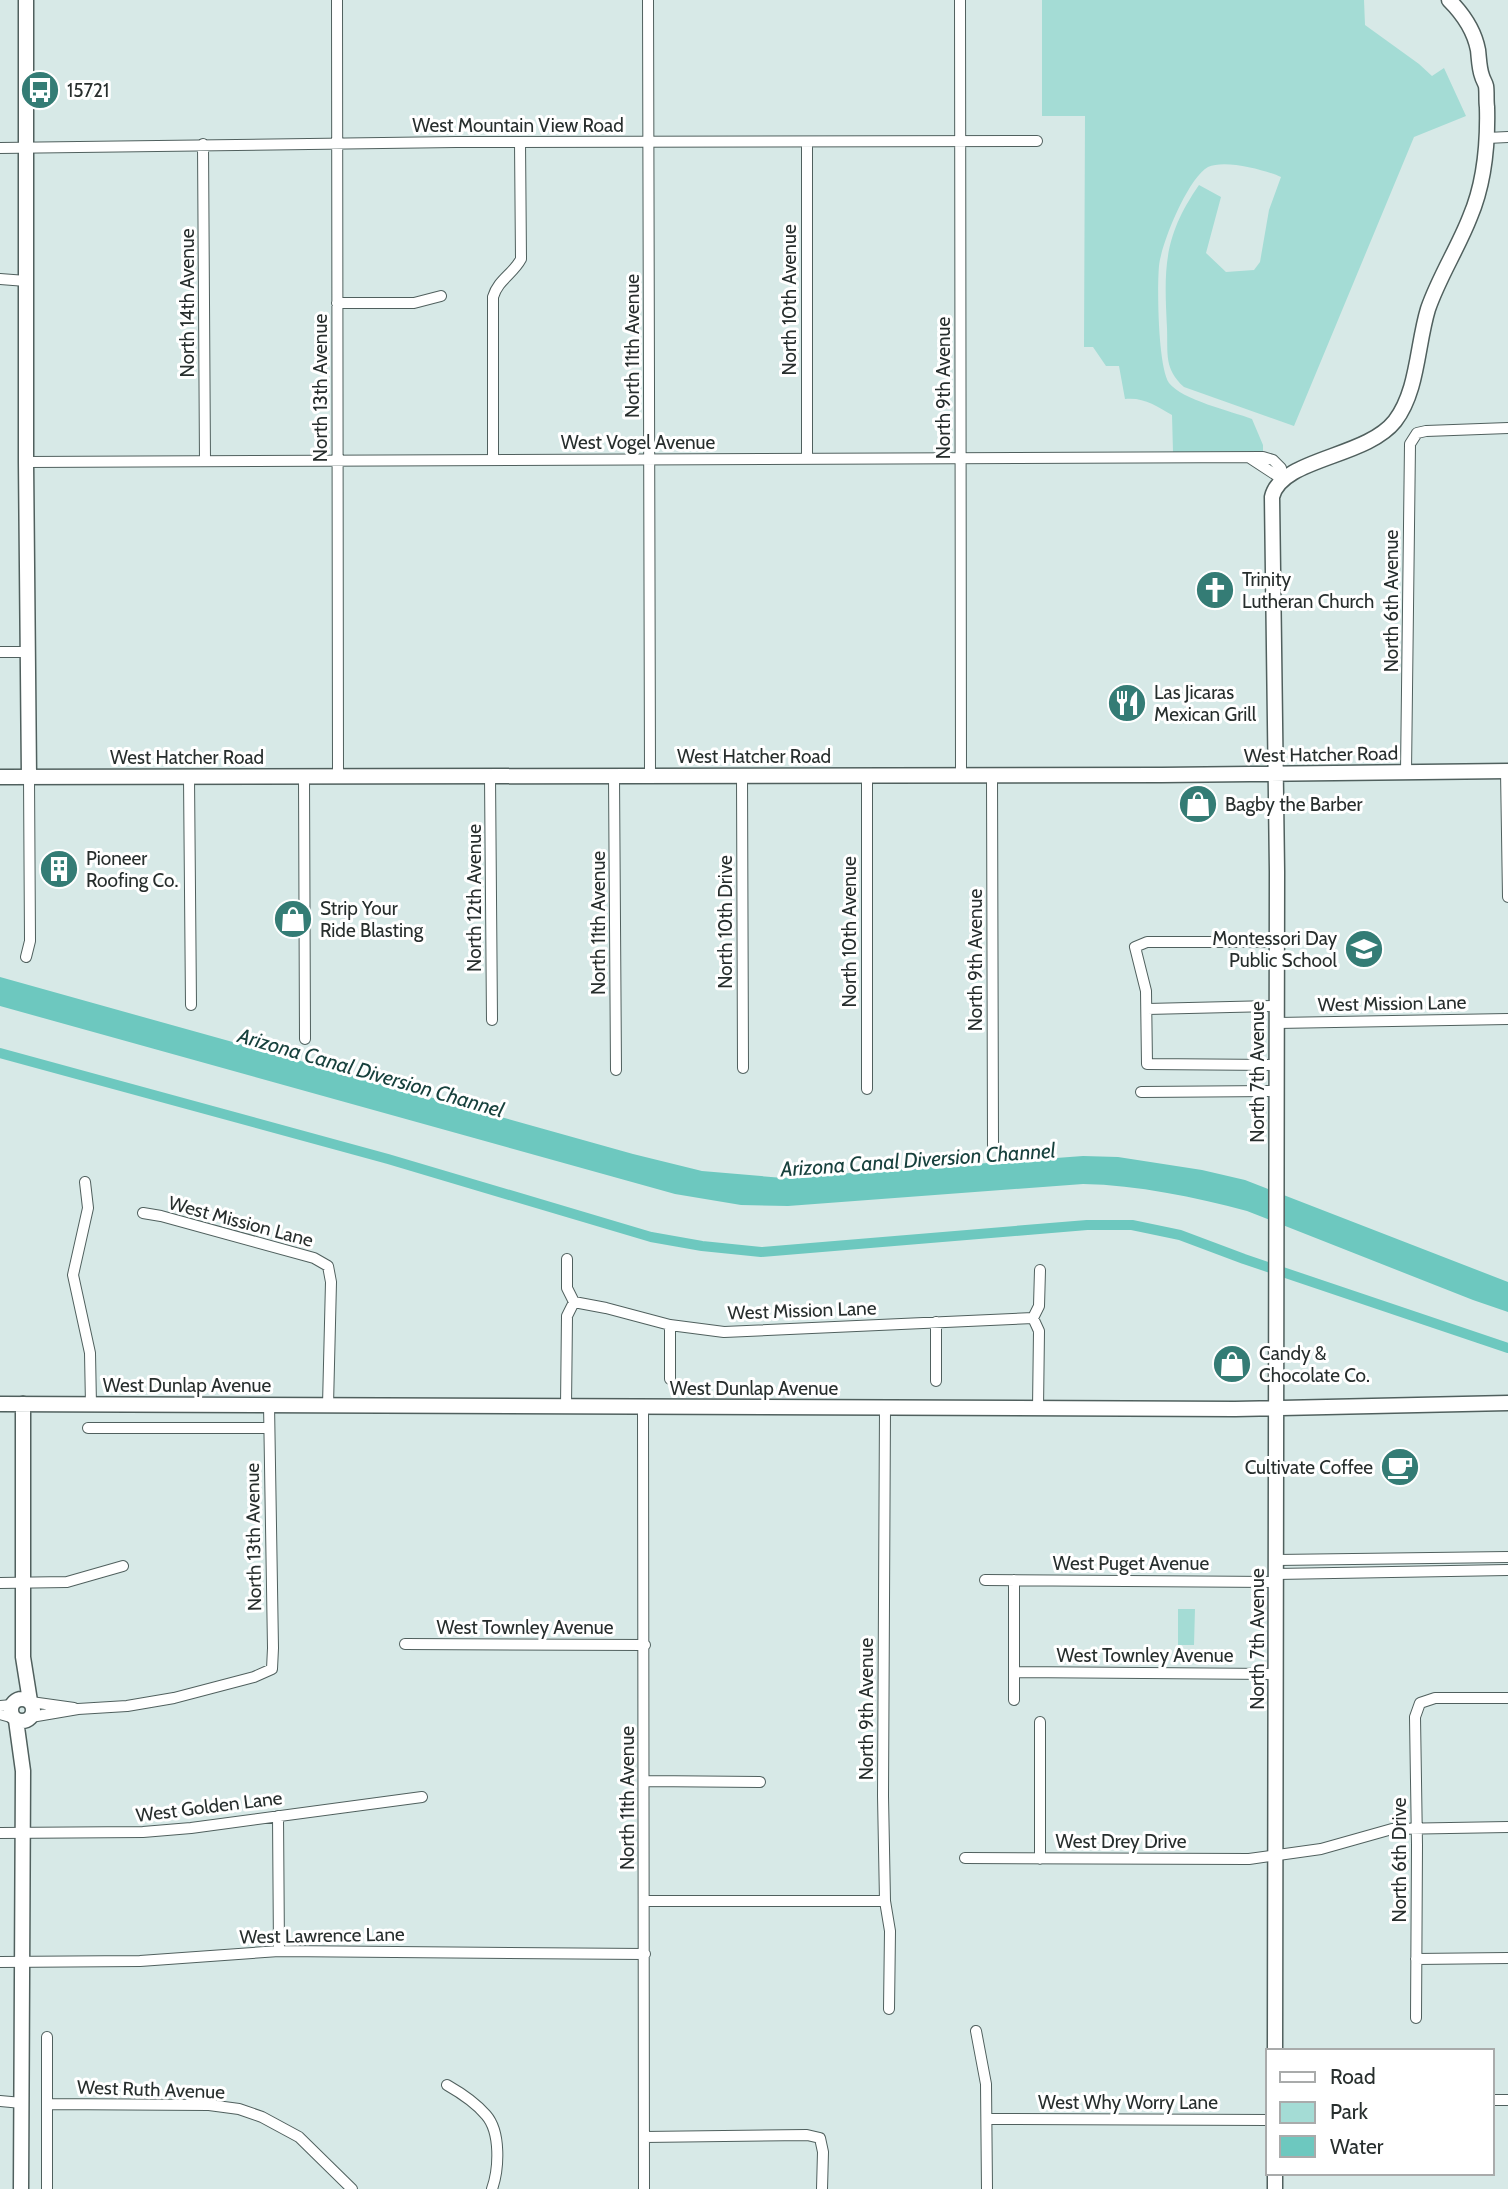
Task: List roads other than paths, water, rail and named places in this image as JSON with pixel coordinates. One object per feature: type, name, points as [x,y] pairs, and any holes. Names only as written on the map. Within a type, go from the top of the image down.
[{"type":"street","points":[[26,0],[30,941],[26,957]]},
{"type":"street","name":"North 13th Avenue","points":[[337,0],[338,776]]},
{"type":"street","name":"North 11th Avenue","points":[[648,0],[650,775]]},
{"type":"street","name":"North 9th Avenue","points":[[960,0],[961,775]]},
{"type":"street","points":[[1282,479],[1304,467],[1360,447],[1381,435],[1402,410],[1411,388],[1428,309],[1471,215],[1479,184],[1476,174],[1483,139],[1478,86],[1482,77],[1474,35],[1461,12],[1449,0]]},
{"type":"street","points":[[1483,139],[1508,137]]},
{"type":"street","name":"West Mountain View Road","points":[[0,148],[337,143],[1037,141]]},
{"type":"street","points":[[494,460],[493,297],[496,288],[521,259],[520,142]]},
{"type":"street","name":"North 10th Avenue","points":[[807,142],[807,459]]},
{"type":"street","name":"North 14th Avenue","points":[[203,144],[205,461]]},
{"type":"street","points":[[0,279],[26,281]]},
{"type":"street","points":[[337,303],[414,303],[441,296]]},
{"type":"street","name":"North 6th Avenue","points":[[1406,772],[1409,450],[1412,439],[1418,433],[1508,428]]},
{"type":"street","name":"West Vogel Avenue","points":[[26,462],[1250,457],[1282,479]]},
{"type":"street","name":"North 7th Avenue","points":[[1275,2049],[1276,774],[1271,508],[1273,490],[1282,479]]},
{"type":"street","points":[[0,652],[27,652]]},
{"type":"street","points":[[1507,771],[1508,897]]},
{"type":"street","name":"West Hatcher Road","points":[[0,777],[1507,771]]},
{"type":"street","name":"North 10th Drive","points":[[742,775],[743,1068]]},
{"type":"street","name":"North 10th Avenue","points":[[867,775],[867,1089]]},
{"type":"street","name":"North 9th Avenue","points":[[992,775],[993,1145]]},
{"type":"street","points":[[304,776],[305,1039]]},
{"type":"street","name":"North 12th Avenue","points":[[491,776],[492,1020]]},
{"type":"street","name":"North 11th Avenue","points":[[614,776],[616,1070]]},
{"type":"street","points":[[189,777],[191,1006]]},
{"type":"street","points":[[1276,942],[1147,942],[1135,947],[1146,991],[1147,1064],[1276,1065]]},
{"type":"street","points":[[1147,1009],[1276,1006]]},
{"type":"street","name":"West Mission Lane","points":[[1276,1023],[1508,1018]]},
{"type":"street","points":[[1141,1092],[1276,1091]]},
{"type":"street","points":[[85,1182],[88,1208],[73,1275],[90,1353],[92,1405]]},
{"type":"street","name":"West Mission Lane","points":[[143,1213],[314,1258],[328,1266],[331,1282],[328,1405]]},
{"type":"street","points":[[566,1406],[568,1316],[573,1302],[567,1288],[567,1259]]},
{"type":"street","points":[[1038,1408],[1038,1331],[1033,1318],[1039,1306],[1040,1270]]},
{"type":"street","name":"West Mission Lane","points":[[573,1302],[670,1325],[699,1330],[743,1332],[1033,1318]]},
{"type":"street","points":[[936,1322],[936,1381]]},
{"type":"street","points":[[670,1325],[670,1379]]},
{"type":"street","name":"West Dunlap Avenue","points":[[0,1404],[1275,1408],[1508,1404]]},
{"type":"street","points":[[21,2189],[23,1760],[19,1746],[18,1710],[23,1657],[23,1404]]},
{"type":"street","name":"North 13th Avenue","points":[[18,1710],[127,1706],[174,1698],[254,1677],[272,1669],[269,1404]]},
{"type":"street","name":"North 11th Avenue","points":[[643,1407],[646,1901],[644,2189]]},
{"type":"street","name":"North 9th Avenue","points":[[885,1408],[885,1901],[890,1931],[889,2009]]},
{"type":"street","points":[[88,1428],[269,1428]]},
{"type":"street","name":"West Puget Avenue","points":[[1276,1572],[1508,1557]]},
{"type":"street","points":[[1480,1558],[1480,1571]]},
{"type":"street","points":[[0,1583],[67,1581],[123,1566]]},
{"type":"street","name":"West Puget Avenue","points":[[985,1580],[1276,1572],[1508,1570]]},
{"type":"street","points":[[1014,1580],[1014,1700]]},
{"type":"street","name":"West Townley Avenue","points":[[405,1644],[645,1645]]},
{"type":"street","name":"West Townley Avenue","points":[[1014,1672],[1276,1674]]},
{"type":"street","name":"North 6th Drive","points":[[1416,2018],[1415,1717],[1420,1703],[1436,1698],[1508,1698]]},
{"type":"street","points":[[1040,1722],[1040,1859]]},
{"type":"street","points":[[645,1781],[761,1782]]},
{"type":"street","name":"West Golden Lane","points":[[0,1833],[143,1832],[422,1797]]},
{"type":"street","points":[[278,1816],[279,1951]]},
{"type":"street","points":[[1276,1855],[1321,1849],[1392,1829],[1508,1827]]},
{"type":"street","name":"West Drey Drive","points":[[965,1858],[1249,1859],[1276,1855]]},
{"type":"street","points":[[646,1901],[885,1901]]},
{"type":"street","name":"West Lawrence Lane","points":[[0,1962],[140,1961],[279,1951],[645,1954]]},
{"type":"street","points":[[1416,1959],[1508,1958]]},
{"type":"street","points":[[976,2031],[986,2084],[987,2189]]},
{"type":"street","points":[[47,2037],[47,2189]]},
{"type":"street","points":[[447,2085],[468,2098],[489,2117],[497,2146],[498,2164],[492,2189]]},
{"type":"street","points":[[0,2101],[22,2103]]},
{"type":"street","name":"West Ruth Avenue","points":[[47,2104],[209,2105],[239,2109],[272,2122],[299,2137],[352,2189]]},
{"type":"street","name":"West Why Worry Lane","points":[[987,2119],[1266,2120]]},
{"type":"street","points":[[644,2137],[807,2135],[820,2138],[823,2152],[822,2189]]},
{"type":"water","points":[[0,977],[702,1171],[783,1178],[1083,1156],[1118,1157],[1202,1170],[1245,1180],[1508,1282],[1508,1312],[1247,1211],[1145,1189],[1083,1184],[788,1206],[741,1205],[675,1194],[0,1006]]},
{"type":"waterway","points":[[0,1053],[388,1159],[651,1237],[761,1252],[1087,1225],[1132,1225],[1180,1235],[1508,1348]]},
{"type":"place","name":"15721","points":[[40,90]]},
{"type":"place","name":"Trinity Lutheran Church","points":[[1215,590]]},
{"type":"place","name":"Las Jicaras Mexican Grill","points":[[1127,703]]},
{"type":"place","name":"Bagby the Barber","points":[[1198,804]]},
{"type":"place","name":"Pioneer Roofing Co.","points":[[59,869]]},
{"type":"place","name":"Strip Your Ride Blasting","points":[[293,919]]},
{"type":"place","name":"Montessori Day Public School","points":[[1364,949]]},
{"type":"place","name":"Candy & Chocolate Co.","points":[[1232,1364]]},
{"type":"place","name":"Cultivate Coffee","points":[[1400,1467]]},
{"type":"water label","name":"Arizona Canal Diversion Channel","points":[[371,1073]]},
{"type":"water label","name":"Arizona Canal Diversion Channel","points":[[918,1160]]}]
